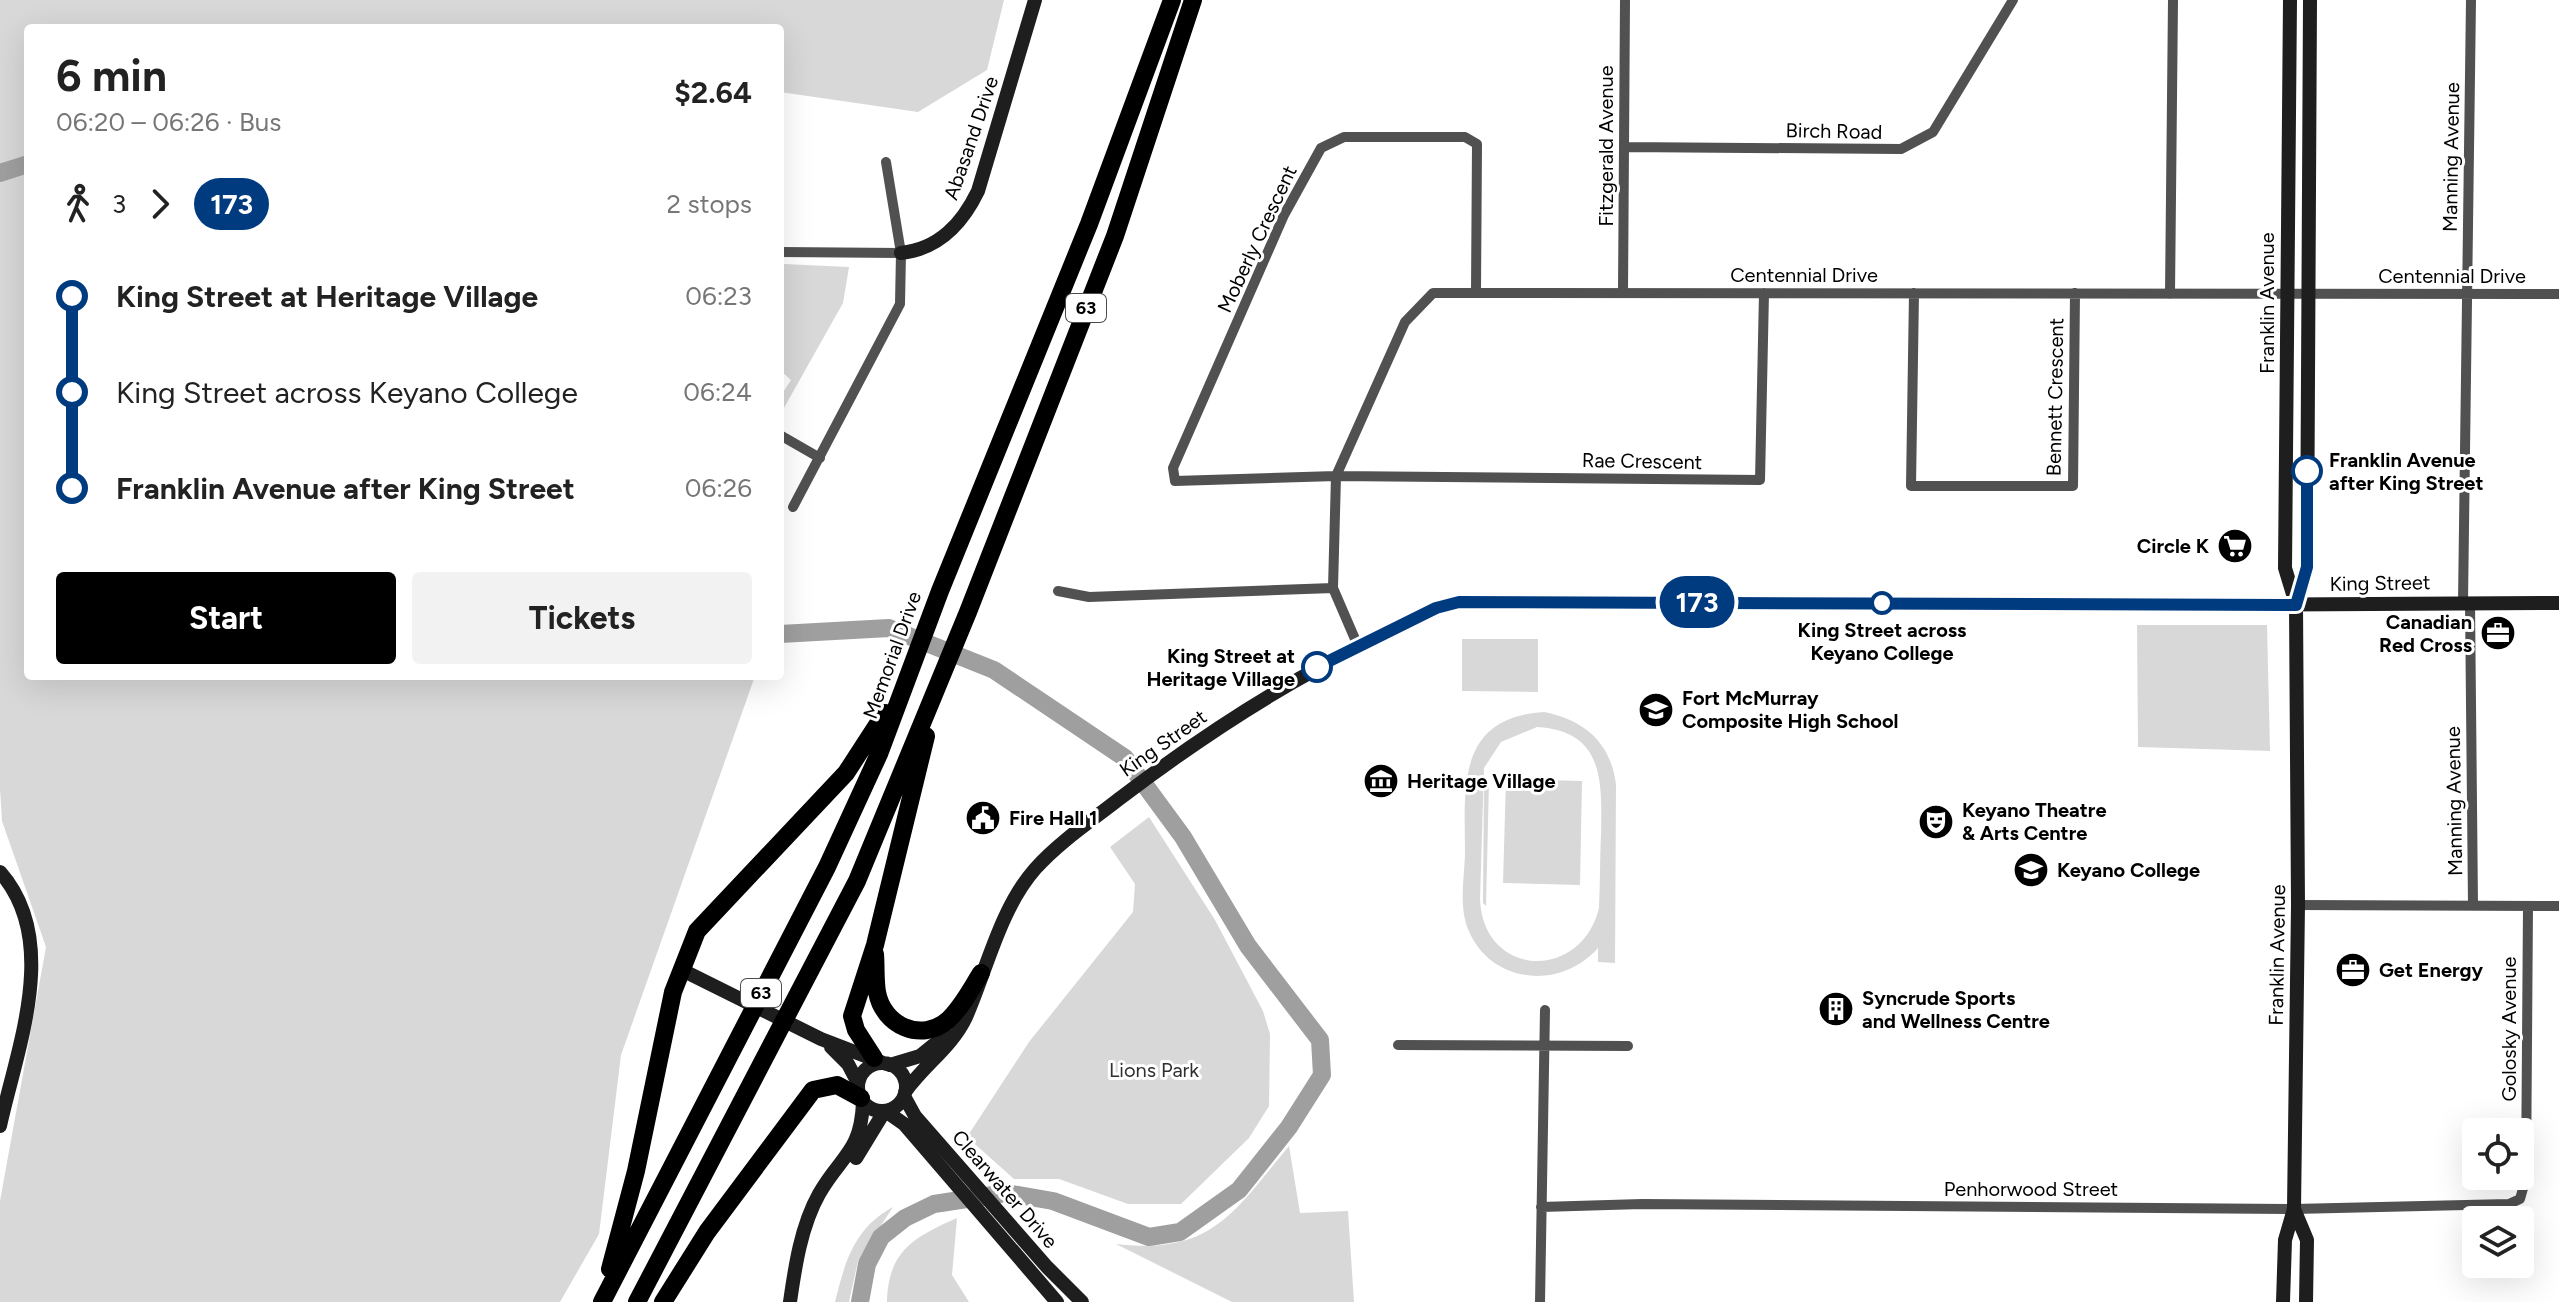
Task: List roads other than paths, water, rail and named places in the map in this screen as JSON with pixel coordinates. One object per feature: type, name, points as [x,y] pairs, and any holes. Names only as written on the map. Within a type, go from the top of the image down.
[{"type":"highway","points":[[1132,110],[1162,0]]},
{"type":"highway","name":"Memorial Drive","points":[[601,1302],[827,867],[879,754],[940,591],[1089,224],[1172,0]]},
{"type":"highway","name":"63","points":[[637,1302],[857,881],[968,612],[1115,236],[1193,0]]},
{"type":"highway","points":[[1165,83],[1200,0]]},
{"type":"highway","points":[[601,1302],[636,1171],[673,992],[684,971],[697,931],[846,773],[907,677]]},
{"type":"highway","points":[[883,1062],[856,1030],[852,1016],[875,945],[938,685]]},
{"type":"highway","points":[[875,945],[877,994],[890,1018],[909,1030],[930,1030],[948,1020],[981,973]]},
{"type":"highway","points":[[663,1302],[707,1232],[813,1090],[837,1085],[861,1094]]},
{"type":"main road","name":"Abasand Drive","points":[[901,253],[921,251],[951,231],[967,214],[978,191],[1035,0]]},
{"type":"main road","name":"Franklin Avenue","points":[[2283,1302],[2285,1240],[2294,1209],[2298,905],[2296,605],[2285,568],[2290,0]]},
{"type":"main road","name":"Franklin Avenue","points":[[2296,605],[2307,567],[2310,0]]},
{"type":"main road","name":"King Street","points":[[905,1094],[951,1040],[1020,890],[1034,871],[1161,768],[1277,689],[1436,608],[1476,601],[2296,605],[2559,603]]},
{"type":"main road","points":[[0,872],[27,924],[32,963],[0,1126]]},
{"type":"main road","points":[[684,971],[821,1039],[883,1062],[902,1074],[905,1094],[886,1112],[857,1157],[819,1195]]},
{"type":"main road","name":"King Street","points":[[883,1062],[911,1061],[934,1046],[971,999]]},
{"type":"main road","points":[[821,1039],[848,1064],[861,1094],[886,1112]]},
{"type":"main road","points":[[790,1302],[796,1263],[819,1195],[856,1144],[862,1123],[861,1094],[869,1067],[883,1062]]},
{"type":"main road","name":"Clearwater Drive","points":[[905,1094],[909,1120],[1057,1302]]},
{"type":"main road","name":"Clearwater Drive","points":[[886,1112],[909,1120],[1082,1302]]},
{"type":"main road","name":"Franklin Avenue","points":[[2294,1209],[2307,1240],[2306,1302]]},
{"type":"street","name":"Fitzgerald Avenue","points":[[1623,292],[1625,0]]},
{"type":"street","name":"Birch Road","points":[[1624,147],[1901,149],[1933,132],[2013,0]]},
{"type":"street","points":[[2170,294],[2173,0]]},
{"type":"street","name":"Manning Avenue","points":[[2471,0],[2467,602],[2473,905]]},
{"type":"street","name":"Moberly Crescent","points":[[1336,476],[1175,481],[1173,468],[1284,215],[1321,148],[1344,137],[1465,137],[1477,144],[1476,291]]},
{"type":"street","points":[[793,507],[900,304],[901,253],[886,162]]},
{"type":"street","points":[[784,252],[901,253]]},
{"type":"street","name":"Centennial Drive","points":[[1358,646],[1333,588],[1336,476],[1405,322],[1433,293],[2559,294]]},
{"type":"street","name":"Rae Crescent","points":[[1336,476],[1760,480],[1764,293]]},
{"type":"street","name":"Bennett Crescent","points":[[1914,293],[1911,486],[2073,486],[2075,293]]},
{"type":"street","points":[[784,437],[820,458]]},
{"type":"street","points":[[1058,591],[1089,597],[1333,588]]},
{"type":"street","points":[[2298,905],[2559,906]]},
{"type":"street","name":"Golosky Avenue","points":[[2520,1199],[2526,1178],[2528,906]]},
{"type":"street","points":[[1540,1302],[1545,1010]]},
{"type":"street","points":[[1398,1045],[1628,1046]]},
{"type":"street","name":"Penhorwood Street","points":[[1541,1207],[1656,1204],[2294,1209],[2494,1206],[2520,1199]]},
{"type":"waterway","points":[[0,173],[24,165]]},
{"type":"waterway","points":[[784,634],[889,628],[994,670],[1125,758],[1183,837],[1248,946],[1320,1040],[1322,1075],[1289,1127],[1239,1190],[1180,1232],[1149,1237],[1053,1201],[1006,1193],[934,1204],[905,1218],[881,1237],[867,1264],[860,1302]]},
{"type":"place","name":"Franklin Avenue after King Street","points":[[2307,471]]},
{"type":"place","name":"Circle K","points":[[2235,546]]},
{"type":"place","name":"King Street across Keyano College","points":[[1882,603]]},
{"type":"place","name":"Canadian Red Cross","points":[[2498,633]]},
{"type":"place","name":"King Street at Heritage Village","points":[[1317,667]]},
{"type":"place","name":"Fort McMurray Composite High School","points":[[1656,710]]},
{"type":"place","name":"Heritage Village","points":[[1381,781]]},
{"type":"place","name":"Fire Hall 1","points":[[983,818]]},
{"type":"place","name":"Keyano Theatre & Arts Centre","points":[[1936,822]]},
{"type":"place","name":"Keyano College","points":[[2031,870]]},
{"type":"place","name":"Get Energy","points":[[2353,970]]},
{"type":"place","name":"Syncrude Sports and Wellness Centre","points":[[1836,1009]]},
{"type":"park label","name":"Lions Park","points":[[1154,1070]]}]
